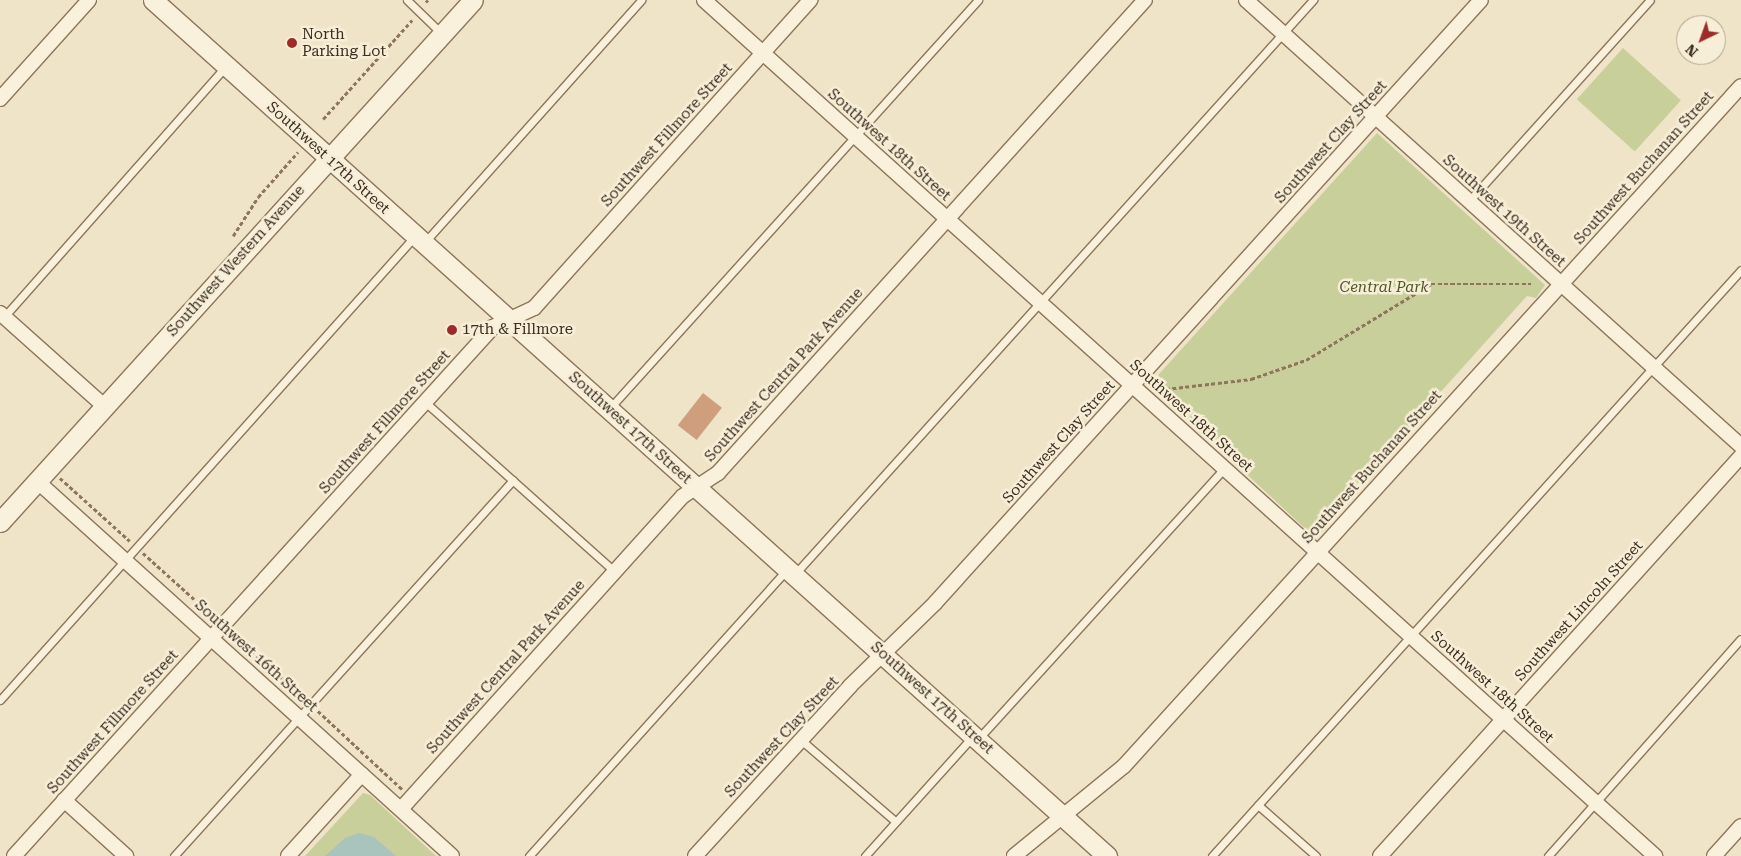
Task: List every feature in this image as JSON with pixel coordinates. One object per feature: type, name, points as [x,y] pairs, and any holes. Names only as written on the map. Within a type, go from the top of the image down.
[{"type":"main road","name":"Southwest 17th Street","points":[[153,0],[1107,856]]},
{"type":"main road","name":"Southwest Western Avenue","points":[[0,522],[473,0]]},
{"type":"street","points":[[0,99],[89,0]]},
{"type":"street","name":"Southwest 18th Street","points":[[704,0],[1655,856]]},
{"type":"street","name":"Southwest Fillmore Street","points":[[14,856],[493,327],[534,308],[810,0]]},
{"type":"street","name":"Southwest Central Park Avenue","points":[[401,809],[683,496],[718,473],[1145,0]]},
{"type":"street","name":"Southwest 19th Street","points":[[1246,0],[1741,446]]},
{"type":"street","name":"Southwest Clay Street","points":[[695,856],[1133,385],[1481,0]]},
{"type":"street","name":"Southwest Buchanan Street","points":[[1014,856],[1124,766],[1560,283],[1741,86]]},
{"type":"street","points":[[1,317],[104,406]]},
{"type":"street","name":"Southwest Lincoln Street","points":[[1380,856],[1741,456]]},
{"type":"street","name":"Southwest 16th Street","points":[[43,474],[125,560],[452,856]]},
{"type":"street","points":[[288,856],[362,774]]},
{"type":"street","points":[[64,800],[126,856]]},
{"type":"street","points":[[1714,856],[1741,826]]},
{"type":"lane","points":[[408,0],[443,34]]},
{"type":"lane","points":[[0,700],[136,547],[641,0]]},
{"type":"lane","points":[[609,409],[978,0]]},
{"type":"lane","points":[[529,856],[1040,302],[1313,0]]},
{"type":"lane","points":[[1469,201],[1650,0]]},
{"type":"lane","points":[[1,317],[226,66]]},
{"type":"lane","points":[[1212,856],[1741,270]]},
{"type":"lane","points":[[425,402],[614,571]]},
{"type":"lane","points":[[865,856],[1224,469]]},
{"type":"lane","points":[[174,856],[513,480]]},
{"type":"lane","points":[[1548,856],[1741,639]]},
{"type":"lane","points":[[801,740],[896,822]]},
{"type":"lane","points":[[1258,805],[1316,856]]},
{"type":"path","points":[[323,119],[428,1]]},
{"type":"path","points":[[233,236],[258,197],[298,152]]},
{"type":"path","points":[[1166,389],[1250,380],[1306,360],[1431,284],[1531,284]]},
{"type":"path","points":[[43,474],[136,547],[412,798]]},
{"type":"green space","points":[[1623,48],[1681,100],[1635,151],[1577,99]]},
{"type":"green space","name":"Central Park","points":[[1377,133],[1545,285],[1536,298],[1527,296],[1323,523],[1327,529],[1312,535],[1150,384]]},
{"type":"green space","points":[[363,793],[370,795],[436,856],[305,856]]},
{"type":"water","points":[[359,833],[374,837],[396,856],[325,856],[345,838]]},
{"type":"building","points":[[703,393],[722,408],[697,440],[678,425]]},
{"type":"place","name":"North Parking Lot","points":[[292,43]]},
{"type":"place","name":"17th & Fillmore","points":[[452,330]]}]
